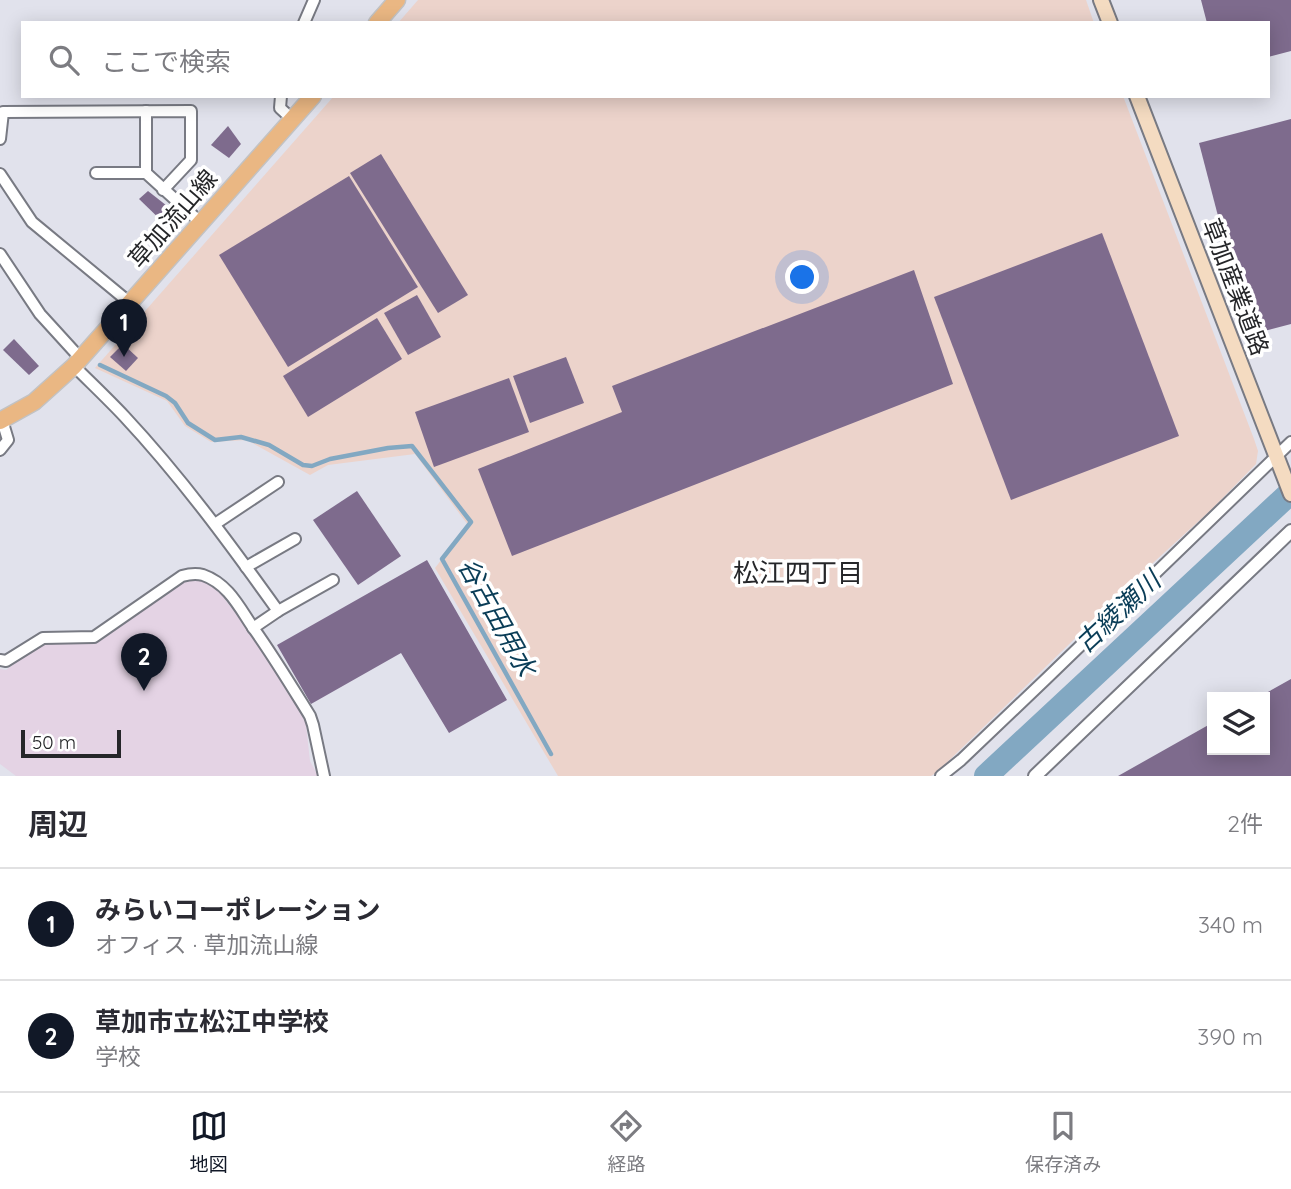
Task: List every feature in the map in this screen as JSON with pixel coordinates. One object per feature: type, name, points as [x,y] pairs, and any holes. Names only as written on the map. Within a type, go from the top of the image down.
[{"type":"main road","points":[[379,21],[397,0]]},
{"type":"main road","points":[[1101,0],[1109,21]]},
{"type":"main road","name":"草加流山線","points":[[1,421],[53,387],[78,363],[311,98]]},
{"type":"main road","name":"草加産業道路","points":[[1139,98],[1291,494]]},
{"type":"street","points":[[305,21],[314,0]]},
{"type":"street","points":[[281,98],[280,108],[292,119]]},
{"type":"street","points":[[146,111],[146,173],[200,222]]},
{"type":"street","points":[[0,139],[3,112],[191,111],[191,160],[163,190]]},
{"type":"street","points":[[96,173],[146,173]]},
{"type":"street","points":[[0,174],[32,222],[130,303]]},
{"type":"street","points":[[0,254],[40,314],[78,363],[215,524],[278,611]]},
{"type":"street","points":[[0,450],[8,440],[1,421]]},
{"type":"street","points":[[941,776],[1037,688],[1291,442]]},
{"type":"street","points":[[215,524],[278,482]]},
{"type":"street","points":[[1035,776],[1291,531]]},
{"type":"street","points":[[246,567],[295,539]]},
{"type":"street","points":[[0,660],[6,661],[43,638],[94,637],[182,576],[202,574],[220,584],[237,602],[310,716],[324,776]]},
{"type":"street","points":[[253,628],[333,580]]},
{"type":"shaded area","points":[[418,0],[1086,0],[1093,21],[400,21]]},
{"type":"shaded area","points":[[332,98],[1124,98],[1258,451],[1256,464],[1212,509],[931,776],[558,776],[435,568],[468,525],[415,454],[328,465],[310,475],[247,440],[211,442],[185,426],[167,401],[95,368]]},
{"type":"shaded area","points":[[194,580],[212,585],[221,594],[256,641],[301,712],[306,725],[310,761],[318,776],[16,776],[0,764],[0,669],[6,670],[43,642],[93,643],[184,581]]},
{"type":"building","points":[[1201,0],[1291,0],[1291,51],[1270,56],[1270,21],[1206,21]]},
{"type":"building","points":[[1291,119],[1291,324],[1249,335],[1199,143]]},
{"type":"building","points":[[228,126],[241,144],[229,158],[211,145]]},
{"type":"building","points":[[381,154],[468,295],[438,313],[350,173]]},
{"type":"building","points":[[349,176],[418,287],[288,367],[219,255]]},
{"type":"building","points":[[148,191],[176,213],[169,228],[139,199]]},
{"type":"building","points":[[1102,233],[1179,436],[1011,500],[934,297]]},
{"type":"building","points":[[914,270],[953,384],[512,556],[478,469],[622,412],[612,386]]},
{"type":"building","points":[[417,295],[441,337],[408,355],[384,313]]},
{"type":"building","points":[[377,318],[402,359],[308,417],[283,376]]},
{"type":"building","points":[[14,339],[39,366],[29,375],[3,350]]},
{"type":"building","points":[[123,344],[138,358],[126,371],[110,357]]},
{"type":"building","points":[[566,357],[584,403],[530,423],[513,376]]},
{"type":"building","points":[[509,378],[529,432],[434,467],[415,412]]},
{"type":"building","points":[[357,491],[401,556],[358,585],[313,520]]},
{"type":"building","points":[[427,560],[507,700],[449,733],[401,653],[311,704],[277,645]]},
{"type":"building","points":[[1291,679],[1291,776],[1118,776],[1207,726],[1207,755],[1270,755],[1270,692],[1268,692]]},
{"type":"waterway","name":"谷古田用水","points":[[100,365],[166,396],[175,403],[188,423],[215,440],[241,437],[269,445],[303,465],[312,466],[330,459],[412,446],[471,522],[442,559],[551,754]]},
{"type":"waterway","name":"古綾瀬川","points":[[986,776],[1291,492]]},
{"type":"place","name":"みらいコーポレーション","points":[[124,357]]},
{"type":"place","name":"草加市立松江中学校","points":[[144,691]]},
{"type":"district","name":"松江四丁目","points":[[798,573]]}]
